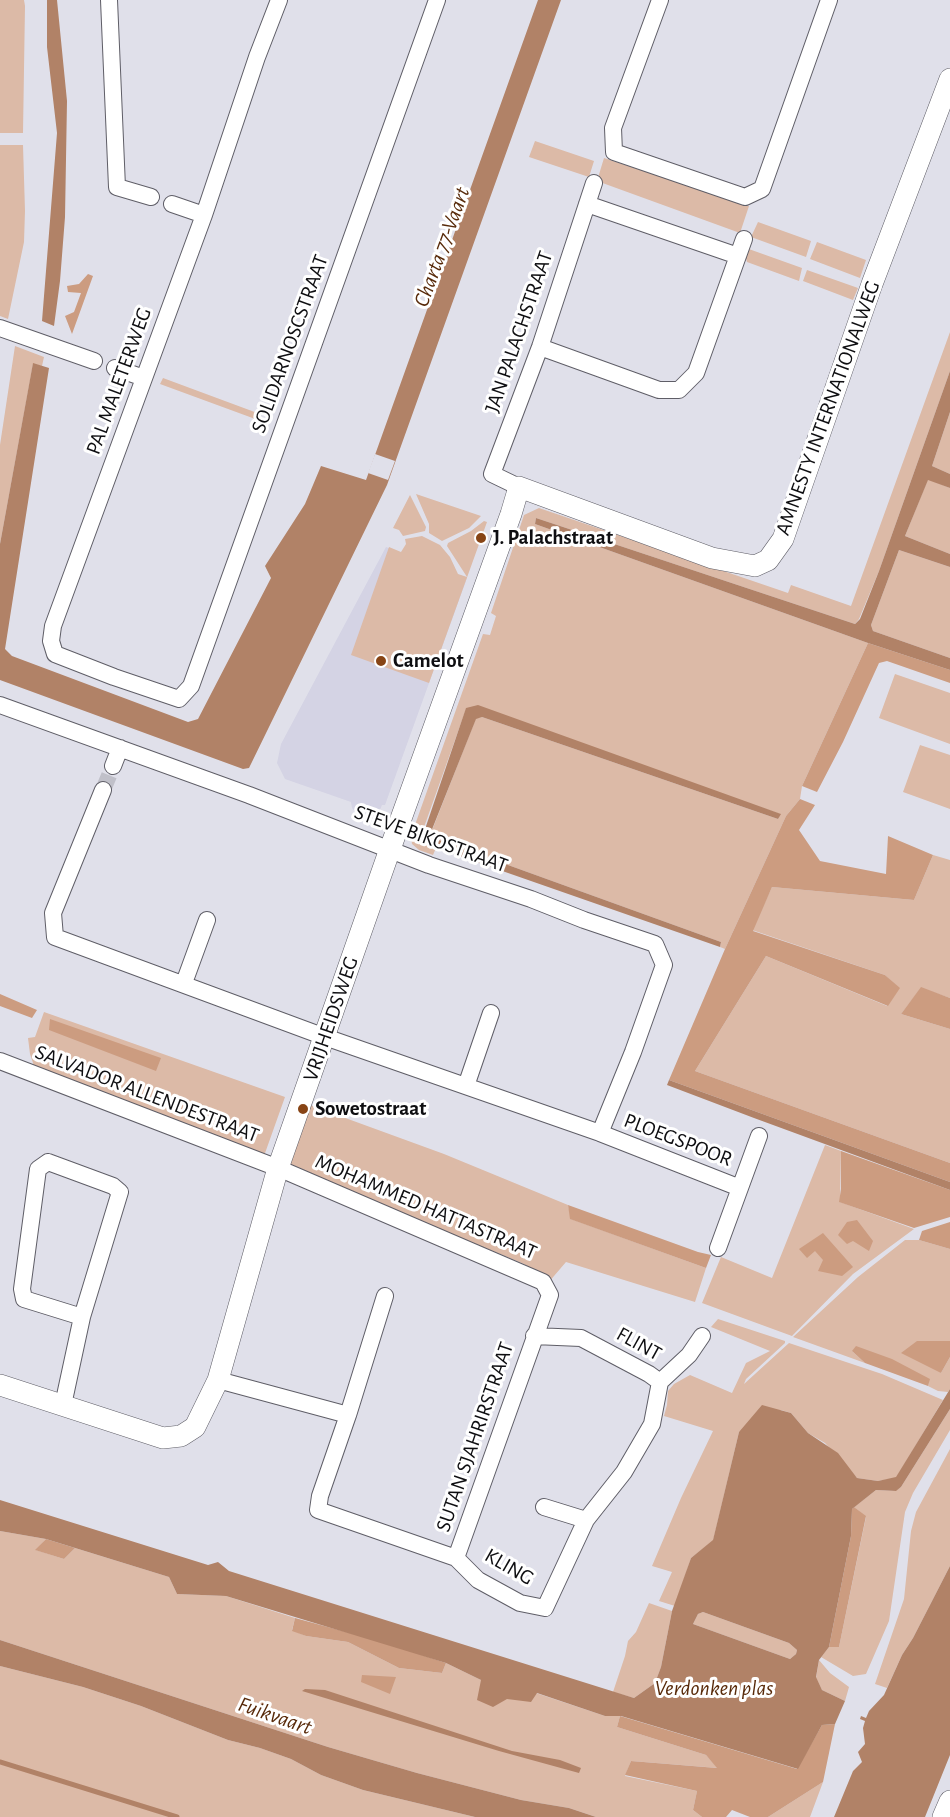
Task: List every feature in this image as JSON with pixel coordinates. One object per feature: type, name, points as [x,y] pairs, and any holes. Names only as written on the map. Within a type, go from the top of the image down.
[{"type":"street","points":[[109,0],[117,187],[152,197]]},
{"type":"street","name":"PAL MALETERWEG","points":[[179,699],[55,654],[51,641],[53,626],[204,215],[257,57],[279,0]]},
{"type":"street","name":"SOLIDARNOSCSTRAAT","points":[[179,699],[191,686],[437,0]]},
{"type":"street","points":[[660,0],[613,128],[614,152],[745,197],[762,189],[829,0]]},
{"type":"street","name":"AMNESTY INTERNATIONALWEG","points":[[492,474],[519,487],[712,558],[755,566],[768,561],[783,539],[869,292],[950,79]]},
{"type":"street","name":"JAN PALACHSTRAAT","points":[[492,474],[540,347],[594,183]]},
{"type":"street","points":[[172,204],[204,215]]},
{"type":"street","points":[[587,204],[738,256]]},
{"type":"street","points":[[540,347],[659,390],[679,390],[696,373],[744,239]]},
{"type":"street","points":[[0,328],[94,361]]},
{"type":"street","points":[[115,368],[144,378]]},
{"type":"street","name":"VRIJHEIDSWEG","points":[[0,1385],[163,1438],[181,1436],[195,1427],[218,1380],[278,1168],[519,487]]},
{"type":"street","name":"STEVE BIKOSTRAAT","points":[[0,705],[249,795],[429,865],[656,944],[664,965],[633,1052],[600,1133]]},
{"type":"street","points":[[113,766],[120,748]]},
{"type":"street","points":[[103,790],[53,913],[55,937],[600,1133]]},
{"type":"street","points":[[184,983],[207,920]]},
{"type":"street","points":[[466,1086],[491,1013]]},
{"type":"street","name":"SALVADOR ALLENDESTRAAT","points":[[0,1061],[278,1168]]},
{"type":"street","name":"PLOEGSPOOR","points":[[600,1133],[740,1188]]},
{"type":"street","name":"PLOEGSPOOR","points":[[718,1248],[759,1136]]},
{"type":"street","points":[[63,1405],[82,1317],[120,1192],[113,1186],[48,1162],[38,1169],[22,1289],[24,1299],[82,1317]]},
{"type":"street","name":"MOHAMMED HATTASTRAAT","points":[[278,1168],[412,1227],[524,1272],[543,1282],[550,1295]]},
{"type":"street","name":"SUTAN SJAHRIRSTRAAT","points":[[348,1415],[320,1496],[318,1510],[456,1558],[550,1295]]},
{"type":"street","points":[[218,1380],[348,1415],[385,1296]]},
{"type":"street","name":"FLINT","points":[[534,1336],[581,1338],[660,1382],[689,1355],[702,1336]]},
{"type":"street","points":[[544,1507],[586,1521],[624,1472],[652,1424],[660,1382]]},
{"type":"street","name":"KLING","points":[[456,1558],[478,1580],[520,1603],[544,1608],[586,1521]]},
{"type":"street","points":[[944,1817],[950,1801]]},
{"type":"shaded area","points":[[0,0],[24,0],[23,133],[0,133]]},
{"type":"shaded area","points":[[535,141],[594,161],[589,177],[529,157]]},
{"type":"shaded area","points":[[0,145],[23,145],[24,242],[8,319],[0,316]]},
{"type":"shaded area","points":[[604,158],[749,206],[740,233],[597,181]]},
{"type":"shaded area","points":[[758,222],[811,241],[806,257],[751,237]]},
{"type":"shaded area","points":[[817,242],[866,260],[860,278],[810,259]]},
{"type":"shaded area","points":[[746,248],[802,268],[799,281],[747,262]]},
{"type":"shaded area","points":[[807,270],[858,288],[853,300],[803,281]]},
{"type":"shaded area","points":[[88,274],[93,276],[72,334],[65,316],[74,312],[81,293],[68,292],[67,286],[79,284]]},
{"type":"shaded area","points":[[950,332],[950,371],[879,571],[855,624],[536,518],[535,524],[868,643],[802,786],[800,799],[786,816],[725,949],[720,947],[721,942],[436,839],[431,833],[476,718],[482,717],[778,819],[780,814],[473,708],[466,709],[423,830],[421,841],[436,848],[433,855],[419,850],[412,844],[411,836],[483,634],[490,635],[496,616],[491,613],[524,515],[539,508],[788,593],[791,585],[851,606]]},
{"type":"shaded area","points":[[15,346],[44,357],[42,366],[33,364],[0,544],[0,445]]},
{"type":"shaded area","points":[[163,378],[260,414],[258,420],[160,384]]},
{"type":"shaded area","points":[[950,412],[950,474],[932,466]]},
{"type":"shaded area","points":[[928,479],[950,488],[950,554],[905,536]]},
{"type":"shaded area","points":[[416,494],[481,516],[469,528],[442,541],[429,533],[429,524]]},
{"type":"shaded area","points":[[410,495],[426,527],[425,531],[403,536],[399,530],[393,528]]},
{"type":"shaded area","points":[[484,521],[487,522],[429,683],[351,655],[389,547],[401,552],[406,544],[405,539],[422,536],[440,545],[450,557],[458,574],[467,577],[447,546],[448,543]]},
{"type":"shaded area","name":"Camelot","points":[[386,547],[467,578],[385,805],[382,805],[377,817],[369,820],[360,818],[352,808],[351,802],[285,779],[277,763],[281,744]]},
{"type":"shaded area","points":[[899,550],[950,567],[950,658],[873,631],[871,625]]},
{"type":"shaded area","points":[[868,643],[950,670],[950,683],[887,661],[879,663],[817,792],[802,786]]},
{"type":"shaded area","points":[[895,674],[950,693],[950,744],[879,718]]},
{"type":"shaded area","points":[[920,745],[950,755],[950,809],[903,792]]},
{"type":"shaded area","points":[[800,799],[815,805],[799,830],[820,861],[886,874],[888,836],[933,855],[914,900],[772,887],[753,931],[885,975],[900,988],[888,1006],[766,956],[695,1071],[950,1163],[950,1182],[669,1080],[725,949],[786,816]]},
{"type":"shaded area","points":[[933,855],[950,860],[950,998],[921,988],[901,1014],[950,1029],[950,1163],[695,1071],[766,956],[887,1006],[899,988],[885,975],[752,930],[772,887],[914,900]]},
{"type":"shaded area","points":[[921,987],[950,998],[950,1029],[901,1014]]},
{"type":"shaded area","points":[[0,994],[37,1010],[32,1018],[0,1006]]},
{"type":"shaded area","points":[[44,1012],[285,1097],[264,1156],[34,1066],[28,1038],[35,1037]]},
{"type":"shaded area","points":[[50,1019],[161,1058],[156,1071],[49,1030]]},
{"type":"shaded area","points":[[307,1104],[444,1154],[568,1205],[571,1219],[706,1268],[695,1302],[566,1262],[548,1283],[540,1274],[524,1264],[286,1165]]},
{"type":"shaded area","points":[[825,1145],[841,1151],[840,1202],[914,1229],[853,1274],[792,1336],[702,1303],[721,1257],[772,1278]]},
{"type":"shaded area","points":[[841,1151],[950,1190],[950,1217],[914,1228],[839,1202]]},
{"type":"shaded area","points":[[568,1205],[711,1255],[706,1268],[570,1219]]},
{"type":"shaded area","points":[[857,1220],[873,1241],[869,1251],[853,1241],[847,1244],[838,1235],[847,1222]]},
{"type":"shaded area","points":[[950,1222],[950,1249],[919,1240],[922,1231]]},
{"type":"shaded area","points":[[823,1233],[853,1267],[842,1276],[818,1271],[823,1260],[815,1251],[807,1258],[799,1249]]},
{"type":"shaded area","points":[[905,1240],[919,1240],[950,1249],[950,1341],[917,1341],[941,1373],[950,1357],[950,1389],[948,1392],[938,1391],[928,1386],[929,1379],[852,1351],[865,1363],[793,1337],[858,1277]]},
{"type":"shaded area","points":[[718,1319],[785,1341],[746,1379],[744,1384],[789,1343],[882,1374],[943,1400],[896,1478],[878,1481],[857,1478],[825,1443],[808,1433],[791,1413],[781,1410],[739,1432],[713,1541],[691,1558],[675,1606],[659,1601],[672,1572],[652,1566],[713,1431],[664,1416],[668,1391],[674,1384],[690,1375],[732,1393],[746,1363],[770,1351],[711,1327]]},
{"type":"shaded area","points":[[917,1341],[950,1341],[950,1357],[941,1373],[901,1353]]},
{"type":"shaded area","points":[[856,1346],[892,1359],[930,1379],[928,1386],[865,1363],[852,1351]]},
{"type":"shaded area","points":[[950,1409],[950,1430],[913,1493],[905,1512],[889,1621],[866,1674],[853,1676],[821,1657],[829,1647],[839,1647],[866,1517],[854,1507],[876,1490],[895,1491],[901,1487]]},
{"type":"shaded area","points":[[950,1449],[950,1566],[902,1655],[887,1688],[875,1684],[904,1599],[911,1531],[916,1512]]},
{"type":"shaded area","points":[[854,1507],[866,1516],[839,1647],[829,1647],[851,1536]]},
{"type":"shaded area","points":[[0,1531],[46,1539],[36,1550],[64,1559],[75,1548],[169,1577],[177,1594],[226,1596],[295,1618],[292,1630],[306,1636],[348,1642],[399,1668],[442,1673],[446,1663],[481,1680],[536,1693],[605,1716],[620,1716],[617,1727],[706,1755],[718,1768],[631,1761],[625,1776],[697,1791],[693,1810],[702,1817],[596,1817],[569,1808],[521,1800],[328,1747],[0,1640]]},
{"type":"shaded area","points":[[46,1539],[75,1548],[64,1559],[35,1550]]},
{"type":"shaded area","points":[[649,1603],[672,1611],[661,1667],[655,1683],[634,1698],[613,1692],[628,1641],[636,1632]]},
{"type":"shaded area","points":[[703,1612],[789,1643],[797,1650],[796,1654],[790,1659],[693,1624],[698,1614]]},
{"type":"shaded area","points":[[295,1618],[379,1641],[446,1663],[442,1673],[399,1668],[348,1642],[306,1636],[292,1631]]},
{"type":"shaded area","points":[[819,1660],[830,1673],[849,1687],[845,1701],[822,1690],[816,1678]]},
{"type":"shaded area","points":[[0,1666],[83,1687],[141,1706],[228,1740],[291,1759],[321,1775],[363,1790],[475,1817],[0,1817]]},
{"type":"shaded area","points":[[362,1675],[396,1677],[390,1694],[361,1682]]},
{"type":"shaded area","points":[[620,1716],[797,1769],[822,1725],[835,1724],[823,1782],[768,1817],[750,1817],[732,1810],[726,1817],[702,1817],[693,1810],[697,1791],[625,1775],[631,1761],[717,1768],[706,1755],[617,1727]]},
{"type":"shaded area","points":[[823,1782],[810,1817],[768,1817]]},
{"type":"water","points":[[47,0],[57,0],[67,101],[65,217],[54,326],[42,321],[57,133],[47,47]]},
{"type":"water","points":[[538,0],[561,0],[387,485],[249,768],[243,769],[0,680],[0,544],[33,363],[49,368],[5,649],[12,656],[188,722],[198,719],[271,578],[265,566],[305,504],[321,466],[366,480]]},
{"type":"water","points":[[950,371],[950,412],[932,466],[950,474],[950,488],[928,480],[905,536],[950,554],[950,567],[899,550],[871,625],[873,631],[950,658],[950,670],[535,524],[536,518],[855,624],[860,619],[879,571]]},
{"type":"water","points":[[478,705],[781,814],[778,819],[482,717],[476,719],[431,832],[436,839],[721,942],[720,947],[421,841],[466,708]]},
{"type":"water","points":[[669,1080],[950,1182],[950,1190],[667,1085]]},
{"type":"water","name":"Verdonken plas","points":[[950,1389],[950,1409],[901,1487],[896,1491],[876,1490],[852,1509],[851,1536],[829,1647],[819,1660],[816,1677],[822,1690],[845,1701],[835,1724],[822,1725],[798,1769],[621,1716],[605,1716],[537,1693],[531,1702],[507,1699],[493,1707],[477,1700],[481,1680],[446,1663],[226,1596],[177,1594],[169,1577],[46,1539],[0,1531],[0,1500],[208,1565],[218,1562],[229,1571],[634,1698],[655,1683],[661,1667],[672,1611],[691,1558],[713,1540],[739,1432],[762,1405],[791,1413],[808,1433],[838,1453],[857,1478],[878,1481],[896,1477]],"holes":[[[703,1612],[789,1643],[797,1650],[790,1659],[693,1624],[698,1614]]]},
{"type":"water","points":[[950,1566],[950,1755],[925,1817],[834,1817],[853,1771],[862,1762],[858,1752],[865,1744],[863,1728],[865,1721],[860,1719],[861,1716],[866,1718],[869,1711],[884,1695],[902,1655]]},
{"type":"water","points":[[0,1640],[328,1747],[417,1773],[521,1800],[569,1808],[596,1817],[475,1817],[363,1790],[321,1775],[291,1759],[228,1740],[141,1706],[83,1687],[0,1666]]},
{"type":"water","points":[[305,1689],[325,1690],[512,1751],[560,1760],[581,1768],[579,1773],[499,1751],[302,1691]]},
{"type":"pier","points":[[375,454],[395,461],[388,480],[368,473]]},
{"type":"waterway","points":[[0,1762],[177,1817]]},
{"type":"tunnel","points":[[103,790],[113,766]]},
{"type":"place","name":"J. Palachstraat","points":[[481,538]]},
{"type":"place","name":"Camelot","points":[[381,661]]},
{"type":"place","name":"Sowetostraat","points":[[303,1109]]},
{"type":"water label","name":"Charta 77-Vaart","points":[[442,247]]},
{"type":"water label","name":"Fuikvaart","points":[[275,1716]]}]
